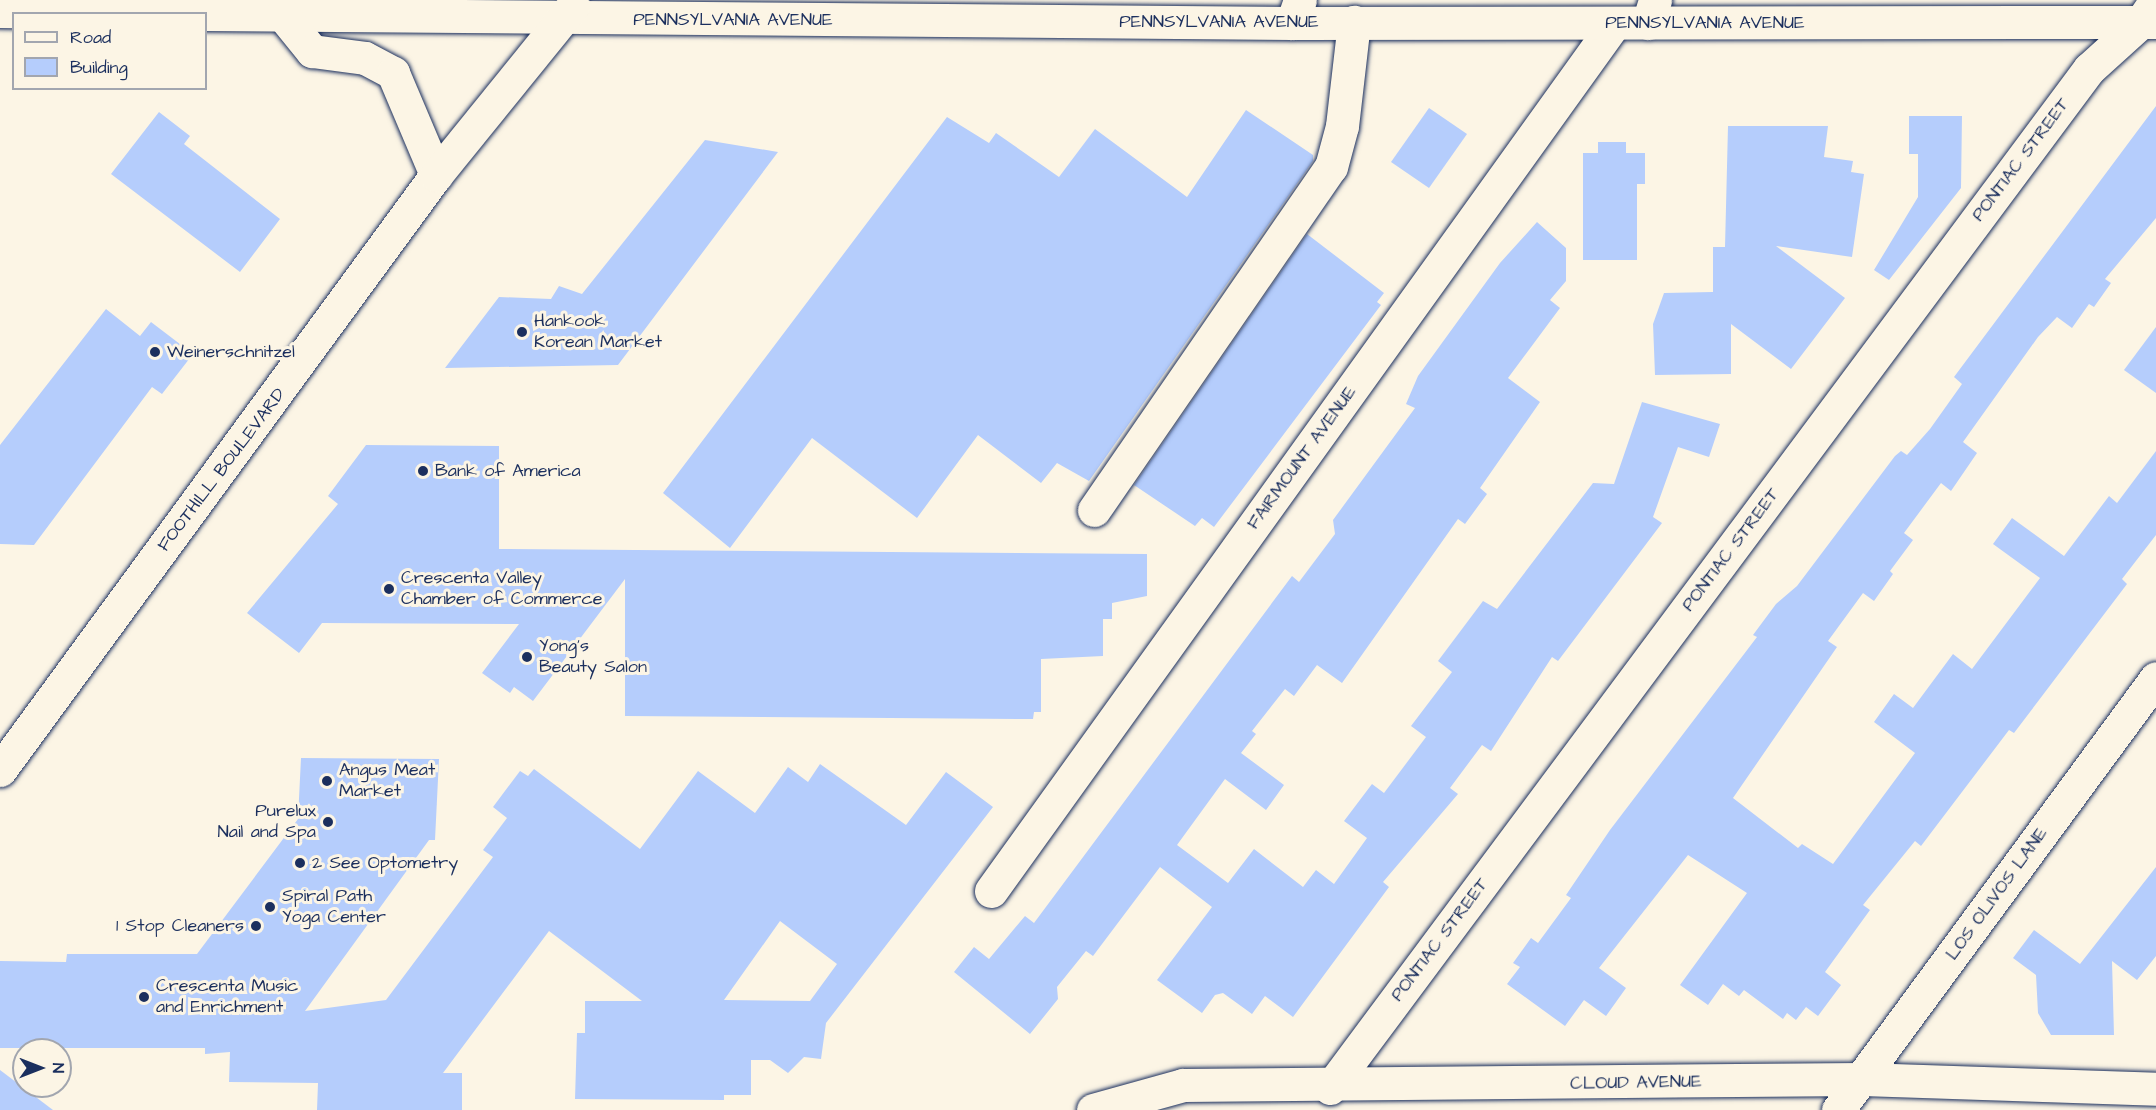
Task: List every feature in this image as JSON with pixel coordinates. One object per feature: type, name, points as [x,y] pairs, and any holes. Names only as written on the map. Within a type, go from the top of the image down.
[{"type":"street","name":"PENNSYLVANIA AVENUE","points":[[12,7],[149,12]]},
{"type":"street","name":"PENNSYLVANIA AVENUE","points":[[207,14],[571,9],[1296,11],[1354,22],[1614,24],[1652,11],[2151,14]]},
{"type":"street","name":"FOOTHILL BOULEVARD","points":[[0,770],[436,176],[571,9]]},
{"type":"street","points":[[282,14],[312,51],[364,58],[393,73],[436,176]]},
{"type":"street","name":"PONTIAC STREET","points":[[1330,1088],[2089,69],[2151,14]]},
{"type":"street","points":[[1094,510],[1331,167],[1342,126],[1354,22]]},
{"type":"street","name":"FAIRMOUNT AVENUE","points":[[991,891],[1614,24]]},
{"type":"street","name":"LOS OLIVOS LANE","points":[[1838,1110],[2156,678]]},
{"type":"street","name":"CLOUD AVENUE","points":[[1105,1105],[1183,1085],[1330,1088],[1862,1079],[2156,1089]]},
{"type":"building","points":[[2156,106],[2156,218],[2105,279],[2111,283],[2094,307],[2089,304],[2072,328],[2057,317],[2038,337],[1963,442],[1977,453],[1951,491],[1941,483],[1904,533],[1913,540],[1890,571],[1893,574],[1874,601],[1863,593],[1828,641],[1837,647],[1733,798],[1798,848],[1802,844],[1833,864],[1915,753],[1874,722],[1894,694],[1913,708],[1953,654],[1972,669],[2040,578],[1993,544],[2012,518],[2064,556],[2109,496],[2117,503],[2156,451],[2156,535],[2122,579],[2127,584],[2014,733],[2009,730],[1921,846],[1915,841],[1863,905],[1870,910],[1825,972],[1841,985],[1818,1016],[1806,1007],[1796,1020],[1787,1013],[1783,1019],[1744,990],[1739,996],[1723,984],[1708,1005],[1680,985],[1747,893],[1688,855],[1599,968],[1626,988],[1606,1016],[1584,1000],[1565,1026],[1507,984],[1520,967],[1513,963],[1531,938],[1538,943],[1571,898],[1566,895],[1610,830],[1757,637],[1753,635],[1776,604],[1797,586],[1895,456],[1901,451],[1907,455],[1930,429],[1962,384],[1954,377]]},
{"type":"building","points":[[1429,108],[1467,134],[1429,188],[1391,162]]},
{"type":"building","points":[[1246,110],[1313,155],[1313,161],[1089,481],[1057,463],[1041,483],[978,435],[917,518],[812,438],[730,548],[663,493],[947,117],[989,143],[996,133],[1059,177],[1095,129],[1187,197]]},
{"type":"building","points":[[159,112],[190,136],[184,144],[280,219],[240,272],[111,174]]},
{"type":"building","points":[[1909,116],[1962,116],[1961,188],[1889,280],[1874,270],[1918,197],[1918,154],[1909,154]]},
{"type":"building","points":[[1728,126],[1828,126],[1824,157],[1853,161],[1851,172],[1864,174],[1852,257],[1776,246],[1845,298],[1791,369],[1731,324],[1731,374],[1655,375],[1653,324],[1664,293],[1713,292],[1713,247],[1725,247]]},
{"type":"building","points":[[705,140],[778,152],[618,365],[445,368],[499,297],[551,299],[559,286],[582,294]]},
{"type":"building","points":[[1598,142],[1626,142],[1626,153],[1645,153],[1645,184],[1637,184],[1637,260],[1583,260],[1583,153],[1598,153]]},
{"type":"building","points":[[1537,222],[1566,248],[1566,281],[1550,300],[1560,308],[1508,378],[1540,402],[1480,488],[1487,494],[1465,524],[1458,519],[1342,683],[1317,665],[1294,696],[1285,689],[1252,731],[1256,734],[1241,753],[1284,785],[1266,810],[1225,779],[1177,845],[1228,883],[1254,849],[1303,887],[1316,870],[1334,884],[1367,838],[1344,821],[1372,784],[1384,793],[1426,737],[1411,726],[1452,672],[1438,661],[1483,601],[1497,609],[1593,483],[1614,484],[1642,402],[1720,424],[1709,457],[1678,447],[1653,517],[1662,523],[1558,661],[1552,657],[1491,751],[1482,745],[1450,788],[1458,794],[1383,882],[1389,887],[1293,1017],[1265,996],[1252,1014],[1223,993],[1215,995],[1202,1013],[1157,980],[1212,907],[1160,867],[1093,956],[1086,951],[1057,987],[1058,999],[1030,1034],[954,972],[974,947],[989,959],[1025,916],[1034,923],[1292,576],[1299,582],[1335,534],[1333,520],[1415,408],[1406,404],[1418,376],[1500,263]]},
{"type":"building","points":[[1307,234],[1384,293],[1377,302],[1381,305],[1214,527],[1202,518],[1195,526],[1134,485]]},
{"type":"building","points":[[106,309],[140,336],[151,322],[193,354],[162,394],[152,387],[34,545],[0,544],[0,445]]},
{"type":"building","points":[[2156,327],[2156,393],[2124,370]]},
{"type":"building","points":[[366,445],[499,446],[499,549],[1147,554],[1147,596],[1112,603],[1112,619],[1103,619],[1103,656],[1041,659],[1041,712],[1034,712],[1033,719],[625,716],[625,579],[533,701],[514,687],[510,693],[482,673],[519,624],[322,623],[299,653],[247,613],[338,504],[328,496]]},
{"type":"building","points":[[301,758],[439,759],[435,840],[429,840],[305,1011],[386,1000],[493,857],[483,850],[507,818],[493,807],[520,771],[528,776],[534,769],[640,849],[698,771],[755,813],[788,767],[808,782],[820,764],[906,825],[946,772],[993,807],[826,1023],[821,1059],[804,1057],[788,1073],[770,1060],[751,1060],[751,1095],[724,1095],[724,1100],[575,1099],[577,1033],[585,1033],[585,1001],[642,1001],[549,931],[443,1073],[462,1073],[462,1110],[317,1110],[318,1083],[229,1082],[230,1052],[205,1054],[205,1048],[72,1048],[72,1038],[12,1038],[12,1048],[0,1048],[0,961],[66,962],[67,954],[197,954],[298,819]],"holes":[[[780,921],[837,964],[810,1001],[724,1000]]]},
{"type":"building","points":[[2156,867],[2156,956],[2137,980],[2112,961],[2114,1035],[2051,1035],[2038,1013],[2036,975],[2013,958],[2034,930],[2080,964]]},
{"type":"building","points":[[0,1070],[12,1079],[12,1098],[37,1098],[53,1110],[0,1110]]},
{"type":"place","name":"Hankook Korean Market","points":[[522,332]]},
{"type":"place","name":"Weinerschnitzel","points":[[155,352]]},
{"type":"place","name":"Bank of America","points":[[423,471]]},
{"type":"place","name":"Crescenta Valley Chamber of Commerce","points":[[389,589]]},
{"type":"place","name":"Yong's Beauty Salon","points":[[527,657]]},
{"type":"place","name":"Angus Meat Market","points":[[327,781]]},
{"type":"place","name":"Purelux Nail and Spa","points":[[328,822]]},
{"type":"place","name":"2 See Optometry","points":[[300,863]]},
{"type":"place","name":"Spiral Path Yoga Center","points":[[270,907]]},
{"type":"place","name":"1 Stop Cleaners","points":[[256,926]]},
{"type":"place","name":"Crescenta Music and Enrichment","points":[[144,997]]}]
